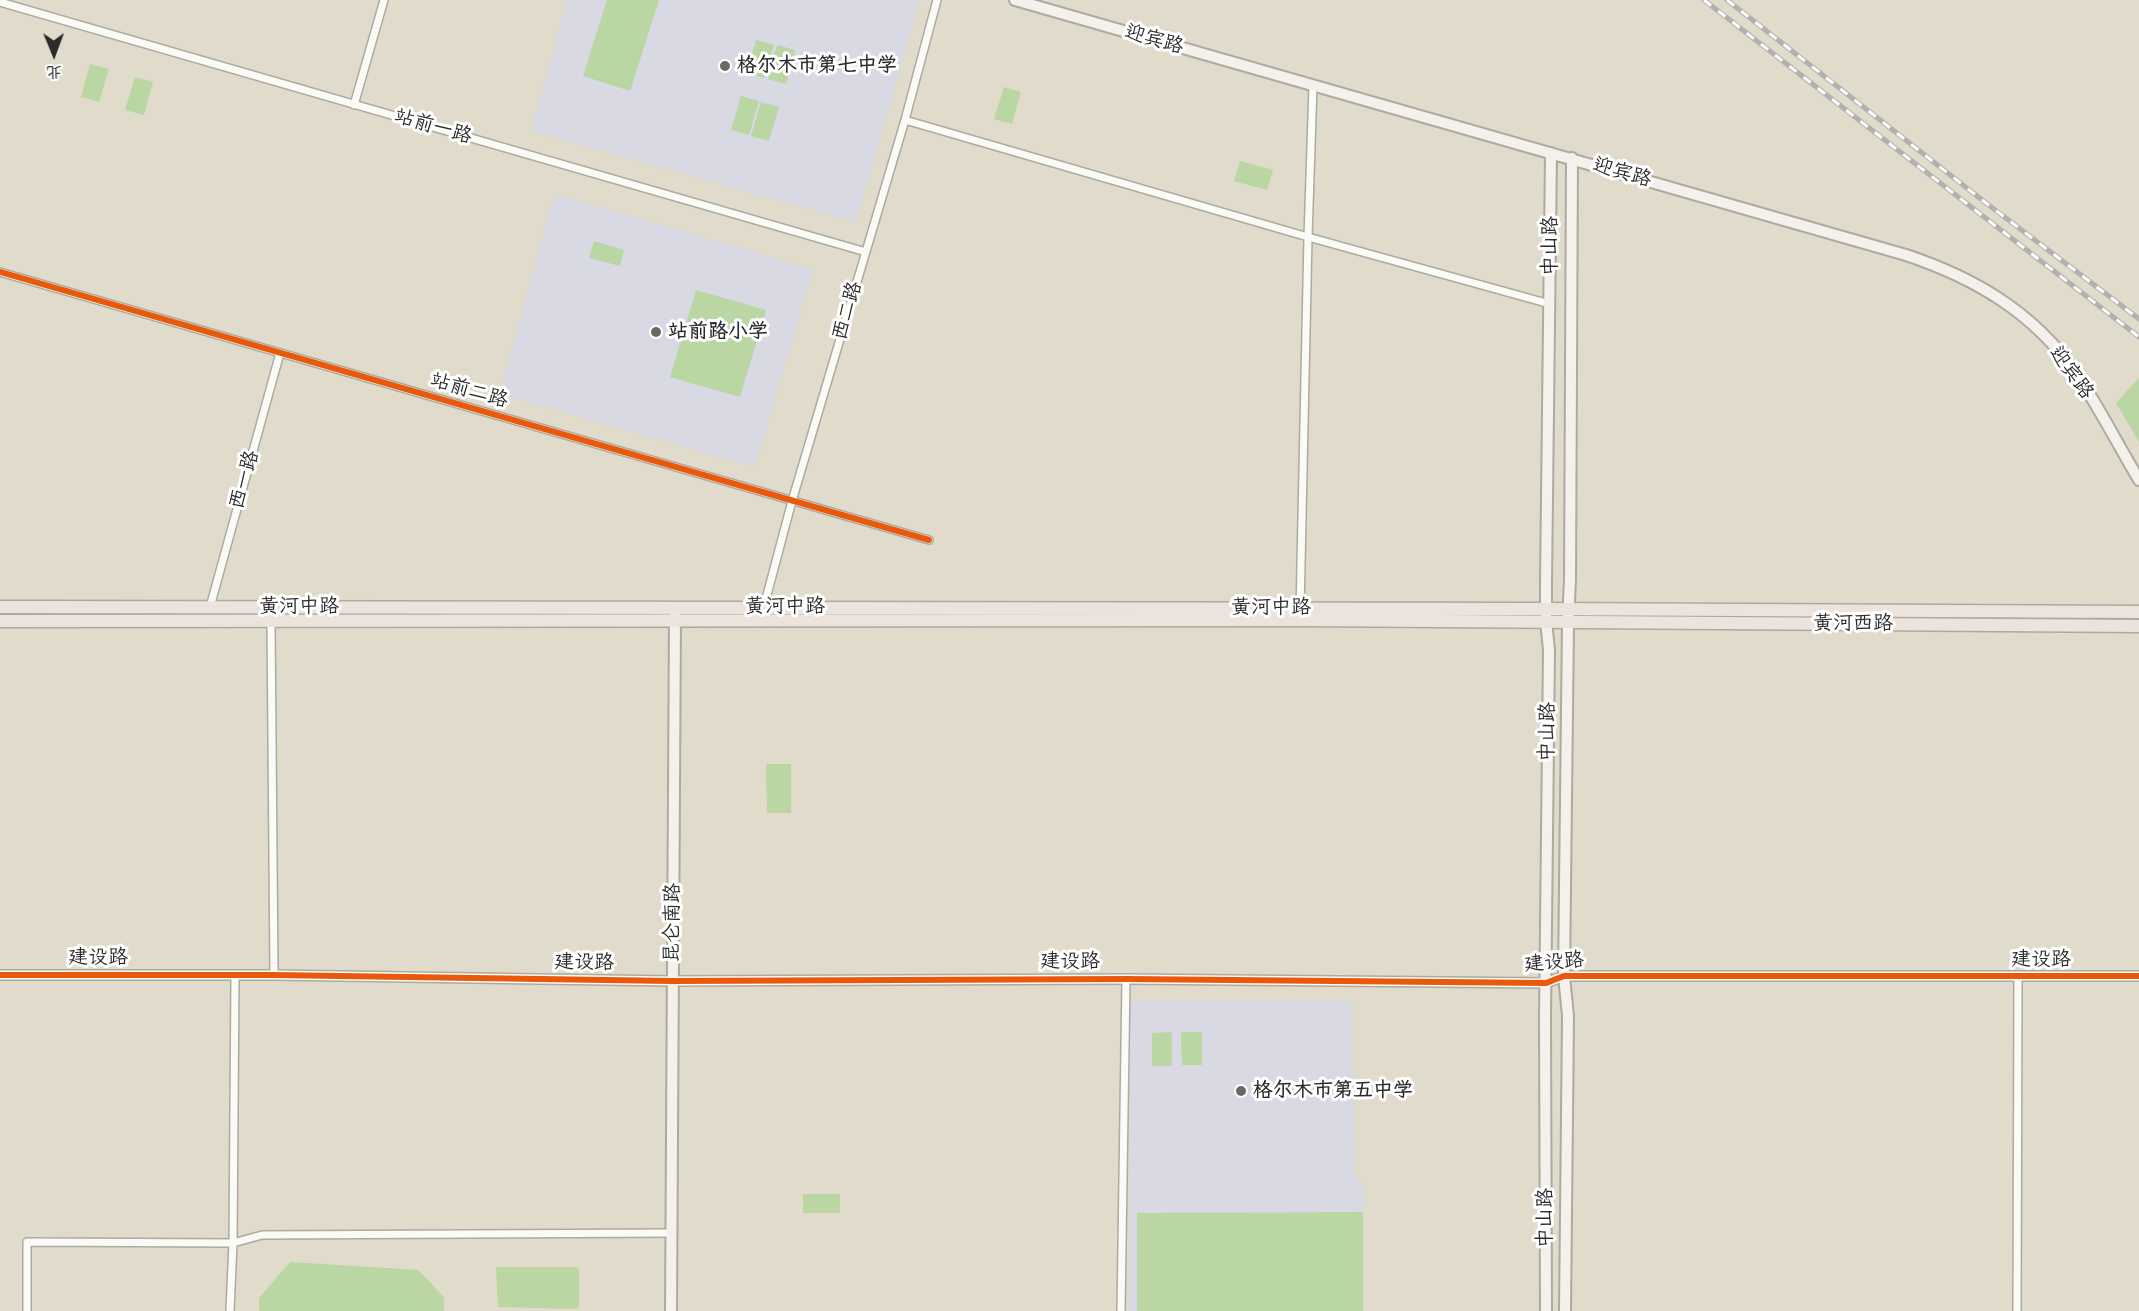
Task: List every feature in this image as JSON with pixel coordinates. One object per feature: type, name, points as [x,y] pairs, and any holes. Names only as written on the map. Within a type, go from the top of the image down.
[{"type":"highway","name":"黄河中路","points":[[0,607],[763,607],[1568,616]]},
{"type":"highway","name":"黄河西路","points":[[1568,616],[2139,612]]},
{"type":"highway","name":"黄河中路","points":[[0,621],[675,622],[1300,614]]},
{"type":"highway","name":"黄河西路","points":[[1568,616],[2139,626]]},
{"type":"main road","name":"迎宾路","points":[[1015,0],[1906,255],[1961,276],[1990,292],[2015,310],[2057,350],[2076,374],[2139,480]]},
{"type":"main road","name":"中山路","points":[[1545,1311],[1551,153]]},
{"type":"main road","name":"中山路","points":[[1565,1311],[1568,1016],[1564,976],[1572,158]]},
{"type":"main road","name":"昆仑南路","points":[[671,1311],[675,607]]},
{"type":"street","points":[[354,105],[384,0]]},
{"type":"street","name":"西二路","points":[[764,621],[763,607],[792,501],[905,120],[937,0]]},
{"type":"street","name":"站前一路","points":[[0,2],[866,252]]},
{"type":"street","points":[[1300,614],[1313,86]]},
{"type":"street","points":[[905,120],[1308,237],[1550,304]]},
{"type":"street","name":"站前二路","points":[[0,272],[929,540]]},
{"type":"street","name":"西一路","points":[[210,607],[280,353]]},
{"type":"street","points":[[271,621],[274,975]]},
{"type":"street","name":"建设路","points":[[0,975],[274,975],[672,981],[1126,979],[1546,982],[1564,976],[2139,976]]},
{"type":"street","points":[[230,1311],[233,1243],[235,975]]},
{"type":"street","points":[[2018,976],[2018,1311]]},
{"type":"street","points":[[1121,1311],[1126,979]]},
{"type":"street","points":[[27,1311],[27,1242],[233,1243],[262,1235],[672,1233]]},
{"type":"shaded area","name":"格尔木市第七中学","points":[[567,0],[920,0],[856,222],[531,131]]},
{"type":"shaded area","name":"站前路小学","points":[[554,194],[813,269],[755,467],[500,394]]},
{"type":"shaded area","name":"格尔木市第五中学","points":[[1352,1000],[1355,1181],[1363,1181],[1364,1311],[1129,1311],[1130,1001]]},
{"type":"green space","points":[[607,0],[659,0],[630,91],[583,76]]},
{"type":"green space","points":[[756,40],[774,45],[764,78],[747,73]]},
{"type":"green space","points":[[777,45],[795,50],[786,84],[768,79]]},
{"type":"green space","points":[[90,64],[109,69],[99,102],[81,97]]},
{"type":"green space","points":[[135,77],[153,82],[144,115],[125,110]]},
{"type":"green space","points":[[1004,87],[1021,92],[1012,124],[994,119]]},
{"type":"green space","points":[[741,96],[759,101],[749,135],[731,130]]},
{"type":"green space","points":[[761,102],[779,107],[769,141],[751,136]]},
{"type":"green space","points":[[1240,161],[1273,170],[1267,190],[1234,181]]},
{"type":"green space","points":[[594,241],[624,250],[620,266],[589,258]]},
{"type":"green space","points":[[696,290],[766,310],[740,397],[670,377]]},
{"type":"green space","points":[[2139,378],[2139,442],[2116,403]]},
{"type":"green space","points":[[766,764],[791,764],[791,813],[767,813]]},
{"type":"green space","points":[[1172,1032],[1172,1066],[1152,1066],[1152,1033]]},
{"type":"green space","points":[[1181,1032],[1202,1032],[1202,1065],[1182,1065]]},
{"type":"green space","points":[[803,1194],[840,1194],[840,1213],[803,1213]]},
{"type":"green space","points":[[1363,1212],[1363,1311],[1137,1311],[1137,1213]]},
{"type":"green space","points":[[290,1262],[418,1270],[444,1297],[444,1311],[259,1311],[259,1298]]},
{"type":"green space","points":[[496,1267],[574,1267],[579,1269],[579,1307],[573,1309],[498,1307]]},
{"type":"railway","points":[[1704,0],[2139,337]]},
{"type":"railway","points":[[1727,0],[1986,203],[2139,319]]},
{"type":"cycle path","points":[[0,272],[929,540]]},
{"type":"cycle path","points":[[0,975],[274,975],[672,981],[1126,979],[1546,983],[1564,976],[2139,976]]},
{"type":"place","name":"格尔木市第七中学","points":[[725,66]]},
{"type":"place","name":"站前路小学","points":[[656,332]]},
{"type":"place","name":"格尔木市第五中学","points":[[1241,1091]]}]
